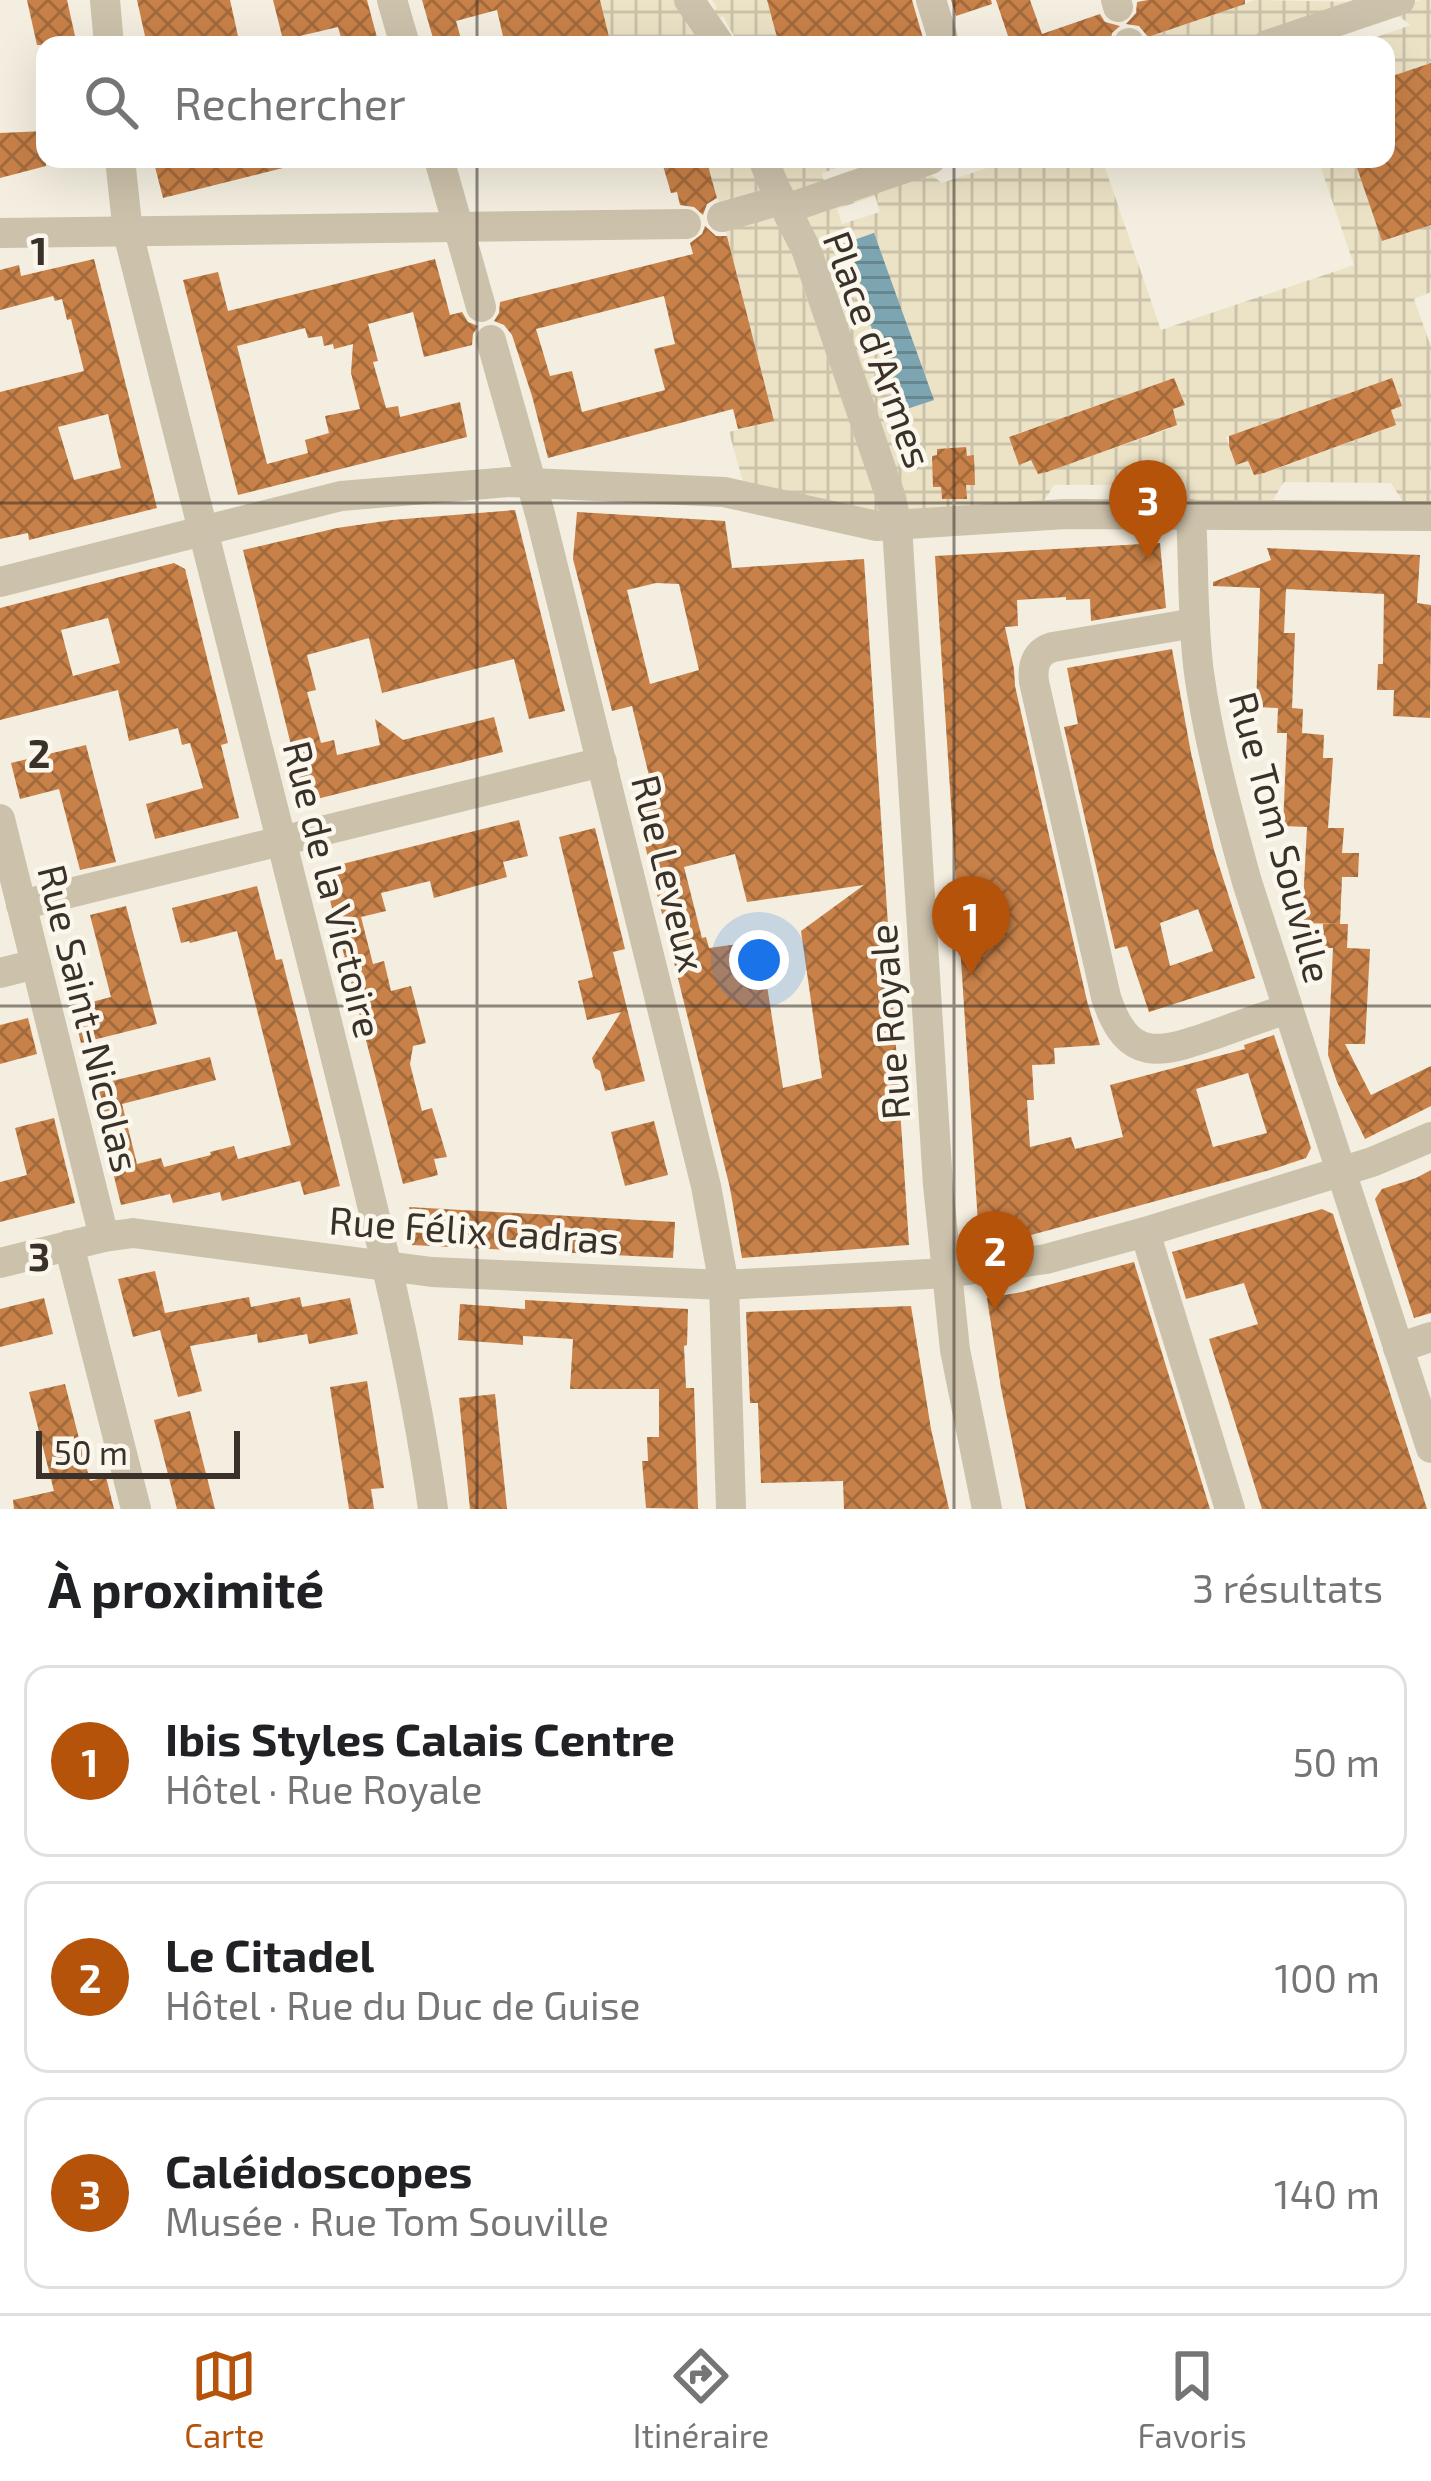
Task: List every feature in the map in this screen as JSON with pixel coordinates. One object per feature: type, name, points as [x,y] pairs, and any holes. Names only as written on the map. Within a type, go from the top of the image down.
[{"type":"street","points":[[105,0],[108,36]]},
{"type":"street","points":[[392,0],[402,36]]},
{"type":"street","points":[[689,0],[714,36]]},
{"type":"street","points":[[931,0],[942,36]]},
{"type":"street","points":[[1294,36],[1400,0]]},
{"type":"street","name":"Rue de la Victoire","points":[[121,168],[128,232],[387,1268],[414,1387],[433,1509]]},
{"type":"street","points":[[442,168],[482,307]]},
{"type":"street","points":[[722,217],[784,204],[768,168]]},
{"type":"street","name":"Place d'Armes","points":[[896,526],[813,269],[784,204],[902,168]]},
{"type":"street","points":[[0,232],[686,224]]},
{"type":"street","name":"Rue Leveux","points":[[491,340],[532,482],[706,1186],[724,1285],[730,1509]]},
{"type":"street","points":[[0,582],[341,496],[532,482],[724,492],[863,524],[896,526],[1065,514],[1431,516]]},
{"type":"street","name":"Rue Tom Souville","points":[[1191,514],[1199,674],[1246,882],[1431,1448]]},
{"type":"street","name":"Rue Royale","points":[[896,526],[938,1185],[955,1350],[987,1509]]},
{"type":"street","points":[[1195,623],[1048,648],[1034,664],[1034,682],[1106,997],[1123,1033],[1134,1043],[1160,1051],[1287,1009]]},
{"type":"street","points":[[22,905],[602,762]]},
{"type":"street","name":"Rue Saint-Nicolas","points":[[0,819],[5,859],[22,905],[104,1237]]},
{"type":"street","points":[[0,973],[36,964]]},
{"type":"street","name":"Rue Félix Cadras","points":[[0,1263],[104,1237],[146,1233],[387,1268],[724,1285],[947,1274],[1046,1259],[1145,1232],[1372,1162],[1431,1137]]},
{"type":"street","points":[[1145,1232],[1230,1509]]},
{"type":"street","points":[[69,1245],[136,1509]]},
{"type":"street","points":[[1398,1348],[1431,1337]]},
{"type":"shaded area","points":[[600,0],[677,0],[701,36],[609,36]]},
{"type":"shaded area","points":[[712,0],[767,0],[777,36],[734,36],[723,16],[715,20],[711,13],[717,8]]},
{"type":"shaded area","points":[[1255,0],[1357,2],[1256,36],[1151,36]]},
{"type":"shaded area","points":[[1431,0],[1431,63],[1395,75],[1395,36],[1379,36],[1411,25],[1390,10]]},
{"type":"shaded area","points":[[699,168],[754,168],[760,190],[719,204],[713,183]]},
{"type":"shaded area","points":[[779,168],[837,168],[822,173],[824,182],[794,193]]},
{"type":"shaded area","points":[[922,168],[942,183],[987,168],[1105,168],[1161,330],[1354,265],[1321,168],[1364,168],[1431,225],[1431,292],[1414,299],[1431,347],[1431,508],[1407,508],[1391,483],[1284,482],[1269,506],[1186,506],[1174,485],[1054,485],[1040,507],[908,510],[806,214]],"holes":[[[875,196],[880,212],[842,224],[837,209]],[[1174,378],[1185,405],[1173,409],[1176,419],[1169,429],[1039,474],[1031,460],[1019,464],[1010,436]],[[1392,379],[1402,406],[1391,410],[1394,426],[1265,473],[1251,470],[1248,461],[1236,465],[1226,437]],[[966,447],[967,456],[975,456],[975,461],[968,462],[975,484],[966,485],[966,499],[960,499],[960,492],[947,492],[947,499],[942,499],[941,487],[933,486],[936,463],[931,456],[938,449]]]},
{"type":"shaded area","points":[[773,218],[787,240],[879,508],[875,513],[744,485],[729,432],[773,420],[725,228]]},
{"type":"water","points":[[874,233],[934,400],[901,411],[842,244]]},
{"type":"building","points":[[27,0],[67,0],[75,36],[36,36],[36,40]]},
{"type":"building","points":[[137,0],[230,0],[238,36],[145,36]]},
{"type":"building","points":[[273,0],[367,0],[377,36],[340,36],[338,27],[282,36]]},
{"type":"building","points":[[422,0],[600,0],[609,36],[503,36],[497,10],[456,21],[460,36],[432,36]]},
{"type":"building","points":[[767,0],[912,0],[922,36],[777,36]]},
{"type":"building","points":[[951,0],[991,0],[992,4],[956,16]]},
{"type":"building","points":[[996,0],[1030,0],[1042,34],[1100,14],[1105,22],[1120,26],[1112,36],[1008,36]]},
{"type":"building","points":[[1245,0],[1245,4],[1147,36],[1139,26],[1126,24],[1136,13],[1137,2]]},
{"type":"building","points":[[1431,63],[1431,225],[1382,241],[1357,168],[1395,168],[1395,75]]},
{"type":"building","points":[[36,131],[38,168],[0,178],[0,133]]},
{"type":"building","points":[[155,168],[283,168],[163,198]]},
{"type":"building","points":[[664,168],[709,168],[717,198],[707,204],[703,215],[694,207],[680,205],[677,192],[671,193]]},
{"type":"building","points":[[705,226],[716,236],[727,236],[774,421],[738,429],[733,409],[548,458],[512,335],[494,321],[500,302],[693,254],[690,243]],"holes":[[[664,296],[675,344],[654,349],[665,390],[582,412],[572,371],[550,376],[536,329]]]},
{"type":"building","points":[[94,259],[157,508],[29,540],[28,533],[0,539],[0,392],[84,371],[62,299],[55,301],[53,296],[0,310],[0,270],[19,265],[21,276]],"holes":[[[108,414],[121,468],[74,480],[58,427]]]},
{"type":"building","points":[[435,259],[450,315],[462,312],[478,326],[472,345],[424,357],[413,312],[368,324],[378,361],[373,362],[386,408],[398,406],[400,417],[460,402],[467,437],[238,495],[183,280],[218,272],[228,311]],"holes":[[[305,328],[308,338],[322,336],[324,346],[333,344],[334,349],[353,344],[351,373],[360,409],[325,416],[329,433],[305,440],[308,453],[267,464],[237,346]]]},
{"type":"building","points":[[1174,378],[1185,405],[1173,409],[1177,425],[1047,472],[1038,474],[1031,460],[1019,465],[1009,437]]},
{"type":"building","points":[[1392,378],[1402,406],[1391,410],[1396,425],[1264,473],[1254,475],[1248,461],[1236,465],[1229,436]]},
{"type":"building","points":[[966,447],[967,456],[974,455],[975,485],[966,485],[967,499],[942,499],[941,487],[933,487],[932,456],[937,449]]},
{"type":"building","points":[[515,510],[565,711],[529,719],[514,659],[382,693],[369,638],[307,655],[316,690],[307,692],[321,743],[334,740],[337,755],[380,745],[375,719],[403,740],[494,717],[503,752],[305,802],[243,550],[337,528]]},
{"type":"building","points":[[577,512],[725,521],[732,568],[864,559],[909,1245],[742,1258],[730,1188],[635,805],[655,800],[632,706],[612,711],[573,559]],"holes":[[[656,583],[679,584],[699,670],[650,684],[627,590]],[[735,854],[747,902],[864,885],[801,931],[822,1078],[783,1088],[760,941],[709,948],[706,937],[702,938],[684,867]]]},
{"type":"building","points":[[1160,543],[1166,608],[1091,621],[1090,599],[1017,600],[1018,626],[1005,627],[1100,1045],[1054,1048],[1055,1064],[1032,1065],[1034,1100],[1027,1100],[1030,1147],[1071,1137],[1075,1149],[1123,1137],[1110,1085],[1245,1049],[1244,1045],[1274,1035],[1311,1148],[1306,1158],[1031,1235],[979,1239],[935,556]],"holes":[[[1248,1073],[1267,1133],[1213,1147],[1196,1089]]]},
{"type":"building","points":[[1267,548],[1420,555],[1417,603],[1431,605],[1430,718],[1393,716],[1394,690],[1377,690],[1378,664],[1383,664],[1384,594],[1286,589],[1284,633],[1295,633],[1292,708],[1303,709],[1302,733],[1324,735],[1323,758],[1333,758],[1328,828],[1344,828],[1342,853],[1359,853],[1358,877],[1342,877],[1340,924],[1302,923],[1307,827],[1283,826],[1287,733],[1277,733],[1278,708],[1256,707],[1260,588],[1213,586],[1213,582],[1271,560]]},
{"type":"building","points":[[174,563],[185,569],[228,743],[221,745],[239,818],[155,839],[146,804],[203,788],[190,743],[182,745],[178,728],[129,741],[118,690],[0,720],[0,608]],"holes":[[[108,618],[120,663],[73,676],[61,630]]]},
{"type":"building","points":[[1172,649],[1214,850],[1255,978],[1149,1012],[1127,946],[1115,949],[1064,727],[1078,724],[1067,668]],"holes":[[[1198,909],[1213,951],[1170,966],[1160,923]]]},
{"type":"building","points":[[86,745],[116,862],[80,870],[59,789],[20,799],[11,763]]},
{"type":"building","points":[[519,820],[528,856],[503,862],[507,877],[434,898],[430,881],[381,893],[386,911],[361,917],[373,964],[384,961],[391,991],[411,986],[426,1043],[413,1046],[410,1064],[422,1111],[432,1108],[447,1157],[434,1159],[438,1175],[403,1184],[322,869]]},
{"type":"building","points":[[595,828],[625,949],[613,952],[645,1081],[605,1091],[592,1058],[621,1012],[587,1020],[578,981],[593,977],[559,837]]},
{"type":"building","points":[[257,886],[276,960],[282,959],[340,1186],[304,1195],[300,1181],[222,1201],[220,1192],[173,1203],[170,1194],[121,1205],[92,1086],[210,1057],[216,1080],[122,1104],[137,1164],[161,1158],[164,1167],[234,1146],[238,1159],[291,1145],[237,931],[181,943],[172,908]]},
{"type":"building","points":[[126,906],[157,1024],[81,1043],[72,1007],[111,997],[90,915]]},
{"type":"building","points":[[1323,924],[1348,924],[1347,948],[1370,949],[1365,1044],[1345,1044],[1371,1095],[1431,1066],[1431,1106],[1365,1139],[1328,1055],[1333,948],[1323,948]]},
{"type":"building","points":[[28,1018],[37,1054],[0,1064],[0,1025]]},
{"type":"building","points":[[54,1118],[75,1203],[0,1222],[0,1182],[27,1175],[15,1128]]},
{"type":"building","points":[[654,1121],[668,1175],[625,1186],[611,1132]]},
{"type":"building","points":[[1431,1170],[1431,1313],[1414,1318],[1375,1199],[1382,1189]]},
{"type":"building","points":[[409,1207],[675,1222],[673,1258],[412,1245]]},
{"type":"building","points":[[1322,1209],[1333,1214],[1427,1509],[1262,1509],[1209,1339],[1258,1324],[1244,1283],[1186,1299],[1172,1252]]},
{"type":"building","points":[[1134,1262],[1210,1509],[1026,1509],[987,1298]]},
{"type":"building","points":[[155,1271],[165,1313],[249,1297],[251,1307],[300,1297],[302,1307],[350,1298],[358,1334],[309,1344],[307,1334],[258,1343],[257,1334],[190,1346],[202,1391],[178,1397],[160,1330],[133,1337],[118,1279]]},
{"type":"building","points":[[44,1298],[53,1334],[0,1347],[0,1309]]},
{"type":"building","points":[[525,1300],[688,1309],[686,1388],[694,1388],[698,1509],[646,1508],[642,1461],[648,1461],[647,1437],[659,1437],[659,1389],[570,1389],[573,1339],[523,1336],[523,1345],[458,1340],[460,1304],[525,1309]]},
{"type":"building","points":[[911,1306],[949,1509],[844,1509],[843,1481],[761,1483],[758,1403],[750,1403],[746,1312]]},
{"type":"building","points":[[367,1381],[384,1488],[371,1489],[374,1509],[349,1509],[330,1387]]},
{"type":"building","points":[[65,1384],[90,1481],[106,1477],[114,1509],[14,1509],[13,1500],[54,1491],[29,1392]]},
{"type":"building","points":[[495,1394],[507,1509],[470,1509],[459,1398]]},
{"type":"building","points":[[190,1411],[215,1509],[177,1509],[154,1420]]},
{"type":"place","name":"Caléidoscopes","points":[[1148,559]]},
{"type":"place","name":"Ibis Styles Calais Centre","points":[[971,975]]},
{"type":"place","name":"Le Citadel","points":[[995,1310]]}]
